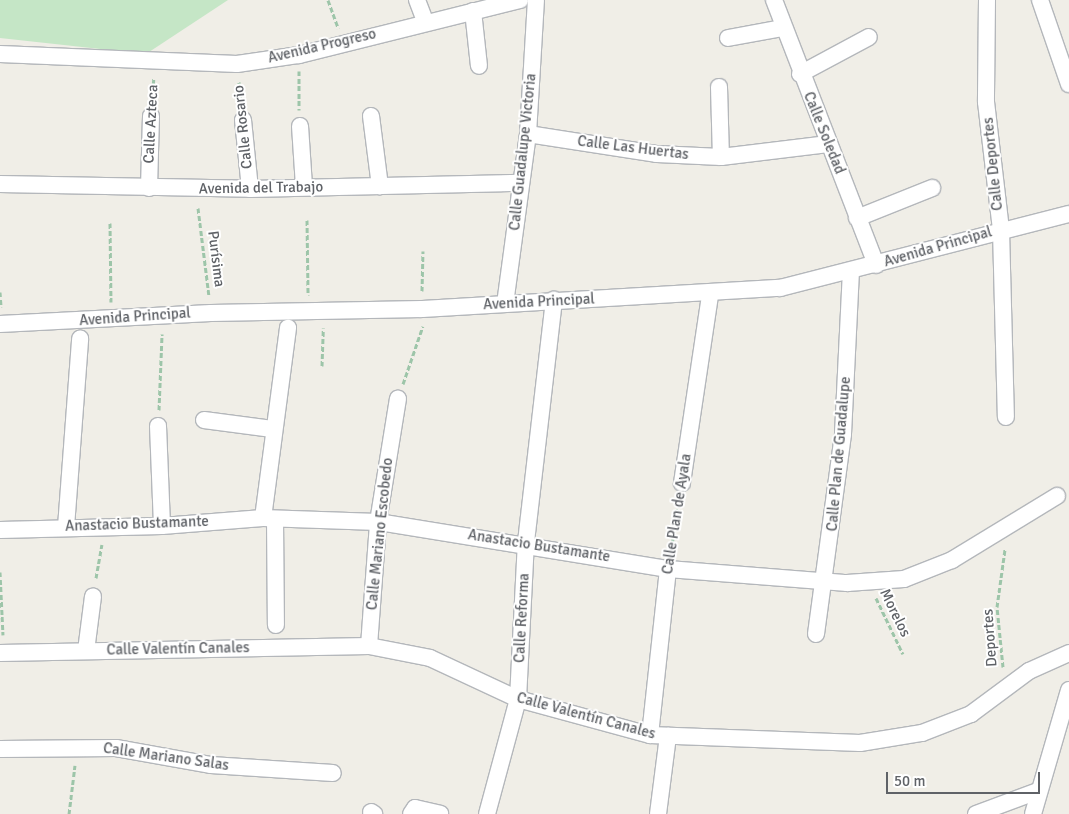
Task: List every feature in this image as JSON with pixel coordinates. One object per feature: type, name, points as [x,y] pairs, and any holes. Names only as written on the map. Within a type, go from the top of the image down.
[{"type":"street","points":[[417,0],[425,21]]},
{"type":"street","name":"Avenida Progreso","points":[[0,54],[237,64],[299,55],[425,21],[520,0]]},
{"type":"street","name":"Calle Guadalupe Victoria","points":[[505,304],[528,134],[536,0]]},
{"type":"street","name":"Calle Soledad","points":[[774,0],[800,74],[876,264]]},
{"type":"street","name":"Calle Deportes","points":[[987,0],[986,102],[1001,230],[1006,417]]},
{"type":"street","points":[[1040,0],[1062,35],[1069,84]]},
{"type":"street","points":[[472,11],[479,66]]},
{"type":"street","points":[[728,38],[783,28]]},
{"type":"street","points":[[800,74],[869,37]]},
{"type":"street","points":[[719,87],[721,156]]},
{"type":"street","name":"Calle Azteca","points":[[149,188],[151,116]]},
{"type":"street","points":[[371,116],[380,186]]},
{"type":"street","name":"Calle Rosario","points":[[243,120],[250,189]]},
{"type":"street","points":[[300,126],[304,187]]},
{"type":"street","name":"Calle Las Huertas","points":[[528,134],[657,154],[721,156],[828,144]]},
{"type":"street","name":"Avenida del Trabajo","points":[[0,184],[250,189],[521,183]]},
{"type":"street","points":[[858,218],[932,188]]},
{"type":"street","name":"Avenida Principal","points":[[0,324],[111,319],[162,314],[426,309],[554,300],[710,295],[780,288],[851,273],[876,264],[1001,230],[1069,214]]},
{"type":"street","name":"Calle Plan de Guadalupe","points":[[816,634],[825,582],[843,434],[851,273]]},
{"type":"street","name":"Calle Plan de Ayala","points":[[682,483],[710,295]]},
{"type":"street","name":"Calle Reforma","points":[[487,814],[518,699],[526,542],[554,300]]},
{"type":"street","points":[[276,625],[269,518],[272,429],[288,328]]},
{"type":"street","points":[[66,527],[80,339]]},
{"type":"street","name":"Calle Mariano Escobedo","points":[[370,646],[378,522],[398,399]]},
{"type":"street","points":[[204,420],[272,429]]},
{"type":"street","points":[[158,426],[162,526]]},
{"type":"street","name":"Anastacio Bustamante","points":[[0,530],[162,526],[269,518],[378,522],[526,542],[668,569],[825,582],[868,582],[904,579],[952,560],[1006,529],[1057,496]]},
{"type":"street","name":"Calle Plan de Ayala","points":[[650,735],[668,569]]},
{"type":"street","points":[[86,651],[93,596]]},
{"type":"street","name":"Calle Valentín Canales","points":[[2,653],[370,646],[430,658],[518,699],[650,735],[860,743],[922,733],[963,717],[1004,687],[1069,653]]},
{"type":"street","points":[[1033,814],[1038,791],[1069,690]]},
{"type":"street","points":[[658,814],[668,736]]},
{"type":"street","name":"Calle Mariano Salas","points":[[0,749],[116,748],[211,765],[333,773]]},
{"type":"street","points":[[976,814],[1038,791]]},
{"type":"street","points":[[413,811],[440,814]]},
{"type":"path","points":[[328,0],[344,42]]},
{"type":"path","points":[[299,55],[300,126]]},
{"type":"path","name":"Calle Azteca","points":[[151,116],[155,60]]},
{"type":"path","name":"Calle Rosario","points":[[237,64],[243,120]]},
{"type":"path","name":"Purísima","points":[[198,208],[211,313]]},
{"type":"path","points":[[307,220],[308,310]]},
{"type":"path","points":[[110,223],[111,319]]},
{"type":"path","points":[[398,399],[426,309],[423,251]]},
{"type":"path","points":[[158,426],[162,314]]},
{"type":"path","points":[[322,366],[324,328]]},
{"type":"path","name":"Calle Plan de Ayala","points":[[668,569],[682,483]]},
{"type":"path","name":"Deportes","points":[[1004,687],[997,607],[1006,529]]},
{"type":"path","points":[[93,596],[103,537]]},
{"type":"path","points":[[0,572],[2,653]]},
{"type":"path","name":"Morelos","points":[[868,582],[903,654]]},
{"type":"path","points":[[69,814],[77,748]]},
{"type":"green space","points":[[0,0],[228,0],[146,54],[0,38]]}]
